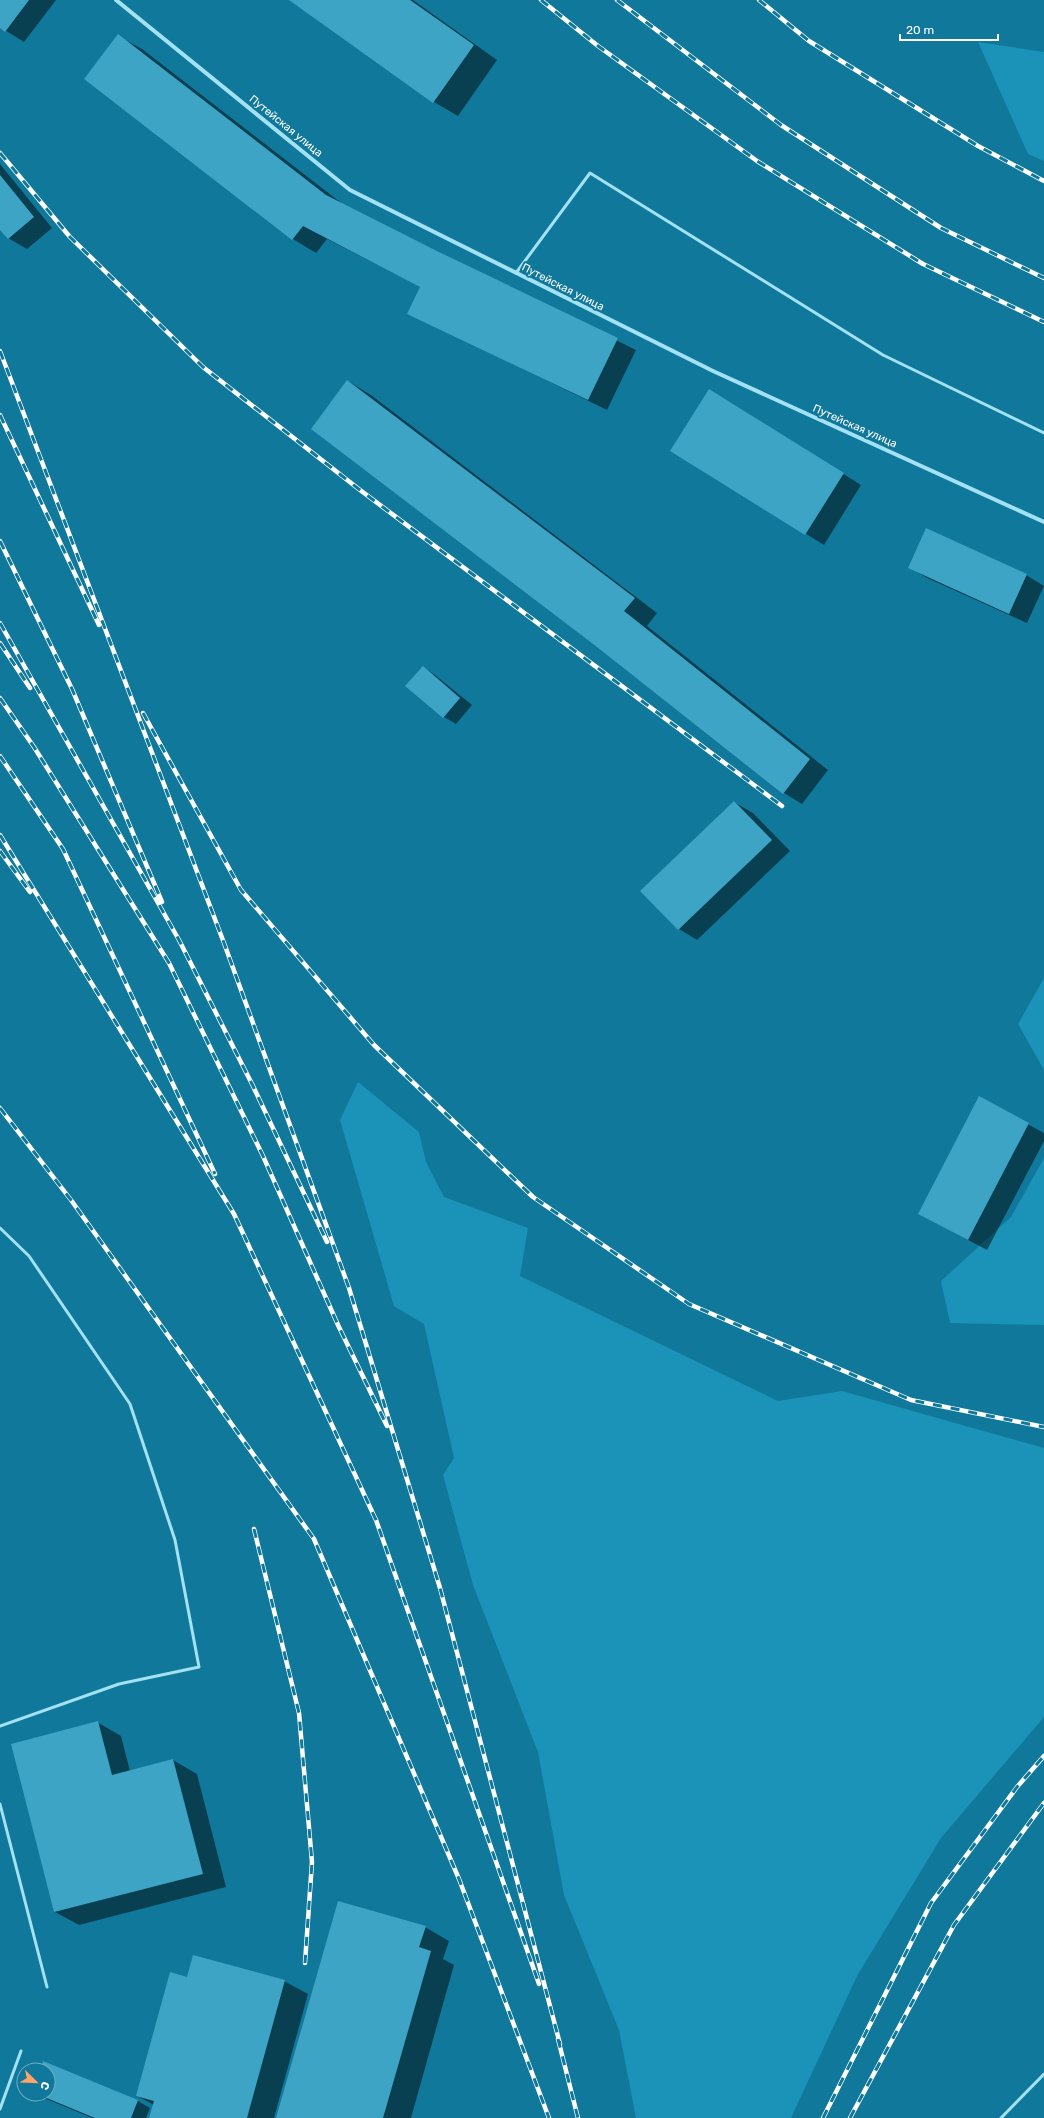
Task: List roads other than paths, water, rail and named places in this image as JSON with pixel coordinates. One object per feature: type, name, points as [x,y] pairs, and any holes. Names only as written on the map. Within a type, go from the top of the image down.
[{"type":"street","name":"Путейская улица","points":[[116,0],[350,190],[712,371],[1044,522]]},
{"type":"lane","points":[[516,273],[590,173],[883,355],[1044,433]]},
{"type":"lane","points":[[0,1228],[29,1256],[130,1404],[175,1540],[199,1667],[119,1684],[0,1726]]},
{"type":"lane","points":[[0,1804],[47,1987]]},
{"type":"lane","points":[[0,2109],[21,2051]]},
{"type":"lane","points":[[1001,2118],[1044,2074]]},
{"type":"railway","points":[[541,0],[598,46],[757,161],[923,264],[1044,322]]},
{"type":"railway","points":[[617,0],[781,125],[941,228],[1044,278]]},
{"type":"railway","points":[[759,0],[809,41],[978,146],[1044,181]]},
{"type":"railway","points":[[0,153],[70,237],[203,367],[360,490],[782,806]]},
{"type":"railway","points":[[0,351],[224,943],[349,1288],[440,1588],[560,2044]]},
{"type":"railway","points":[[0,415],[99,625]]},
{"type":"railway","points":[[0,541],[72,689],[162,902]]},
{"type":"railway","points":[[0,623],[179,940],[252,1084],[327,1242]]},
{"type":"railway","points":[[0,643],[30,688]]},
{"type":"railway","points":[[0,698],[34,747],[169,963],[263,1156],[338,1325],[387,1426]]},
{"type":"railway","points":[[143,713],[241,890],[374,1045],[533,1197],[689,1304],[911,1400],[1044,1427]]},
{"type":"railway","points":[[0,756],[63,849],[215,1174]]},
{"type":"railway","points":[[0,835],[234,1214],[376,1520],[539,1984]]},
{"type":"railway","points":[[0,851],[30,892]]},
{"type":"railway","points":[[0,1108],[71,1200],[314,1539],[459,1879],[549,2118]]},
{"type":"railway","points":[[254,1529],[299,1713],[312,1862],[305,1963]]},
{"type":"railway","points":[[823,2118],[931,1903],[1017,1787],[1044,1756]]},
{"type":"railway","points":[[850,2118],[954,1925],[1044,1803]]},
{"type":"railway","points":[[558,2039],[578,2118]]}]
